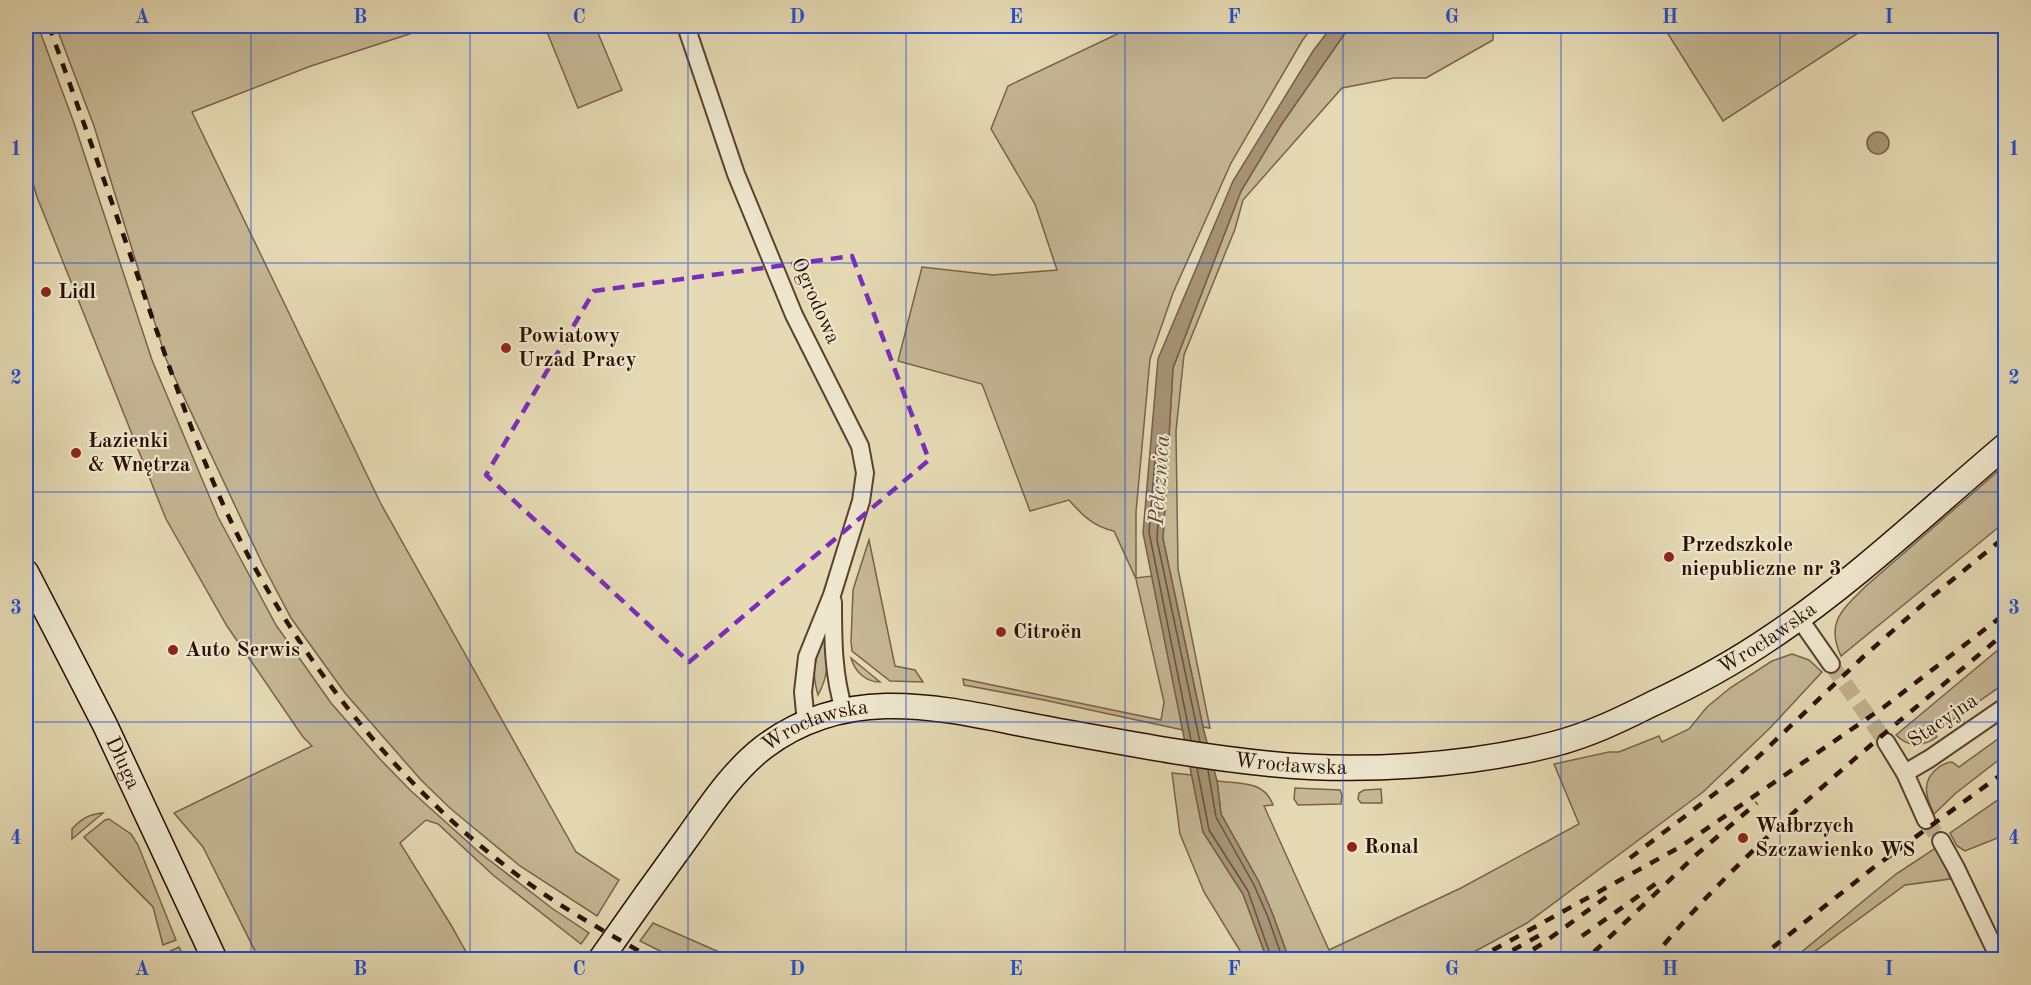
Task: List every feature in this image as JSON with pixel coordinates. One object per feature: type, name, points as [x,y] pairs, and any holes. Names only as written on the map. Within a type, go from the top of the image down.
[{"type":"main road","name":"Wrocławska","points":[[600,960],[740,768],[766,745],[806,723],[844,711],[915,705],[1226,759],[1284,765],[1388,766],[1477,758],[1552,744],[1610,725],[1683,690],[1770,638],[1845,582],[2006,445]]},
{"type":"main road","name":"Długa","points":[[26,572],[105,725],[215,960]]},
{"type":"street","name":"Ogrodowa","points":[[686,26],[736,174],[794,315],[860,446],[866,472],[862,498],[832,595],[807,657],[803,692],[806,723]]},
{"type":"street","name":"Ogrodowa","points":[[832,595],[834,669],[844,711]]},
{"type":"street","points":[[1799,618],[1831,664]]},
{"type":"street","name":"Stacyjna","points":[[1905,773],[2006,706]]},
{"type":"street","name":"Stacyjna","points":[[1886,742],[1905,773],[1926,820]]},
{"type":"street","points":[[1941,841],[2000,960]]},
{"type":"highlighted area","points":[[852,256],[929,460],[689,662],[486,475],[594,291]]},
{"type":"shaded area","points":[[26,26],[38,26],[74,123],[152,360],[218,517],[276,625],[331,703],[379,758],[410,790],[480,853],[553,909],[589,933],[581,944],[493,875],[438,824],[426,820],[400,843],[470,959],[259,959],[203,847],[174,813],[312,746],[303,737],[227,626],[166,519],[37,197],[26,160]]},
{"type":"shaded area","points":[[56,26],[434,26],[311,66],[192,112],[381,504],[576,852],[619,880],[597,916],[520,866],[451,809],[421,780],[345,693],[291,618],[262,563],[166,359],[94,126]]},
{"type":"shaded area","points":[[595,26],[622,90],[578,108],[545,27]]},
{"type":"shaded area","points":[[1134,26],[1313,26],[1231,163],[1173,293],[1150,359],[1136,512],[1136,578],[1152,576],[1183,730],[964,685],[963,679],[1161,720],[1164,702],[1136,579],[1114,531],[1100,527],[1089,520],[1069,500],[1030,511],[982,384],[898,361],[922,267],[993,275],[1057,270],[1035,204],[991,129],[1008,86]]},
{"type":"shaded area","points":[[1350,26],[1493,26],[1493,40],[1426,78],[1394,78],[1342,88],[1243,200],[1235,229],[1184,355],[1176,431],[1178,569],[1210,728],[1203,727],[1163,539],[1173,368],[1241,191],[1281,125]]},
{"type":"shaded area","points":[[1663,26],[1869,26],[1723,121]]},
{"type":"shaded area","points":[[2005,465],[2005,522],[1841,656],[1835,634],[1836,625],[1850,602]]},
{"type":"shaded area","points":[[869,540],[895,666],[915,670],[923,682],[890,681],[852,651],[853,590]]},
{"type":"shaded area","points":[[825,638],[827,668],[818,695],[815,666]]},
{"type":"shaded area","points":[[2005,644],[2005,683],[1934,733],[1937,737],[1932,740],[1916,745],[1896,735]]},
{"type":"shaded area","points":[[1792,654],[1809,660],[1822,672],[1770,728],[1703,792],[1527,923],[1461,959],[1289,959],[1259,882],[1221,814],[1217,781],[1257,787],[1269,797],[1273,805],[1264,806],[1329,950],[1461,888],[1579,824],[1554,764],[1609,752],[1619,752],[1659,736],[1662,742],[1689,729],[1707,707],[1730,688],[1772,661]]},
{"type":"shaded area","points":[[851,658],[880,682],[875,682],[862,675],[855,668]]},
{"type":"shaded area","points":[[2005,734],[2005,755],[1956,793],[1934,814],[1926,789],[1933,772],[1949,762],[1959,767]]},
{"type":"shaded area","points":[[1172,773],[1192,775],[1203,832],[1243,894],[1267,959],[1245,959],[1204,892],[1180,834]]},
{"type":"shaded area","points":[[1295,788],[1340,790],[1341,804],[1298,805],[1294,799]]},
{"type":"shaded area","points":[[1381,789],[1382,803],[1361,803],[1358,799],[1359,793],[1364,790]]},
{"type":"shaded area","points":[[2005,795],[2005,835],[1965,851],[1957,846],[1950,833]]},
{"type":"shaded area","points":[[103,813],[72,839],[72,829],[79,822],[89,816]]},
{"type":"shaded area","points":[[109,819],[131,834],[138,845],[176,940],[163,945],[153,907],[84,837]]},
{"type":"shaded area","points":[[1937,847],[1950,879],[1905,885],[1810,955],[1812,959],[1792,960],[1896,874]]},
{"type":"shaded area","points":[[653,923],[735,959],[676,959],[640,941]]},
{"type":"shaded area","points":[[179,947],[185,959],[169,959],[166,953]]},
{"type":"water","name":"Pełcznica","points":[[1332,26],[1350,26],[1281,125],[1241,191],[1173,368],[1163,539],[1203,727],[1217,781],[1221,814],[1259,882],[1289,959],[1267,959],[1243,894],[1203,832],[1143,533],[1158,359],[1233,181],[1313,51]]},
{"type":"water","points":[[1878,132],[1888,139],[1889,143],[1882,153],[1878,154],[1868,147],[1867,143],[1874,133]]},
{"type":"tunnel","points":[[1831,664],[1886,742]]},
{"type":"tunnel","points":[[1926,820],[1941,841]]},
{"type":"railway","points":[[49,26],[200,450],[242,545],[286,620],[345,705],[378,745],[450,819],[531,885],[592,924],[655,960]]},
{"type":"railway","points":[[1630,858],[1738,776],[1863,657],[2006,536]]},
{"type":"railway","points":[[1475,960],[1680,847],[1884,707],[2006,613]]},
{"type":"railway","points":[[1651,960],[1691,914],[1776,829],[1821,788],[2006,632]]},
{"type":"railway","points":[[1757,960],[1873,868],[2006,771]]},
{"type":"railway","points":[[1594,952],[1697,854],[1757,803]]},
{"type":"railway","points":[[1582,936],[1661,880]]},
{"type":"railway","points":[[1516,960],[1609,895]]},
{"type":"railway","points":[[1495,960],[1542,934]]},
{"type":"place","name":"Lidl","points":[[46,292]]},
{"type":"place","name":"Powiatowy Urzad Pracy","points":[[506,348]]},
{"type":"place","name":"Łazienki & Wnętrza","points":[[76,453]]},
{"type":"place","name":"Przedszkole niepubliczne nr 3","points":[[1669,557]]},
{"type":"place","name":"Citroën","points":[[1001,632]]},
{"type":"place","name":"Auto Serwis","points":[[173,650]]},
{"type":"place","name":"Wałbrzych Szczawienko WS","points":[[1743,838]]},
{"type":"place","name":"Ronal","points":[[1352,847]]}]
